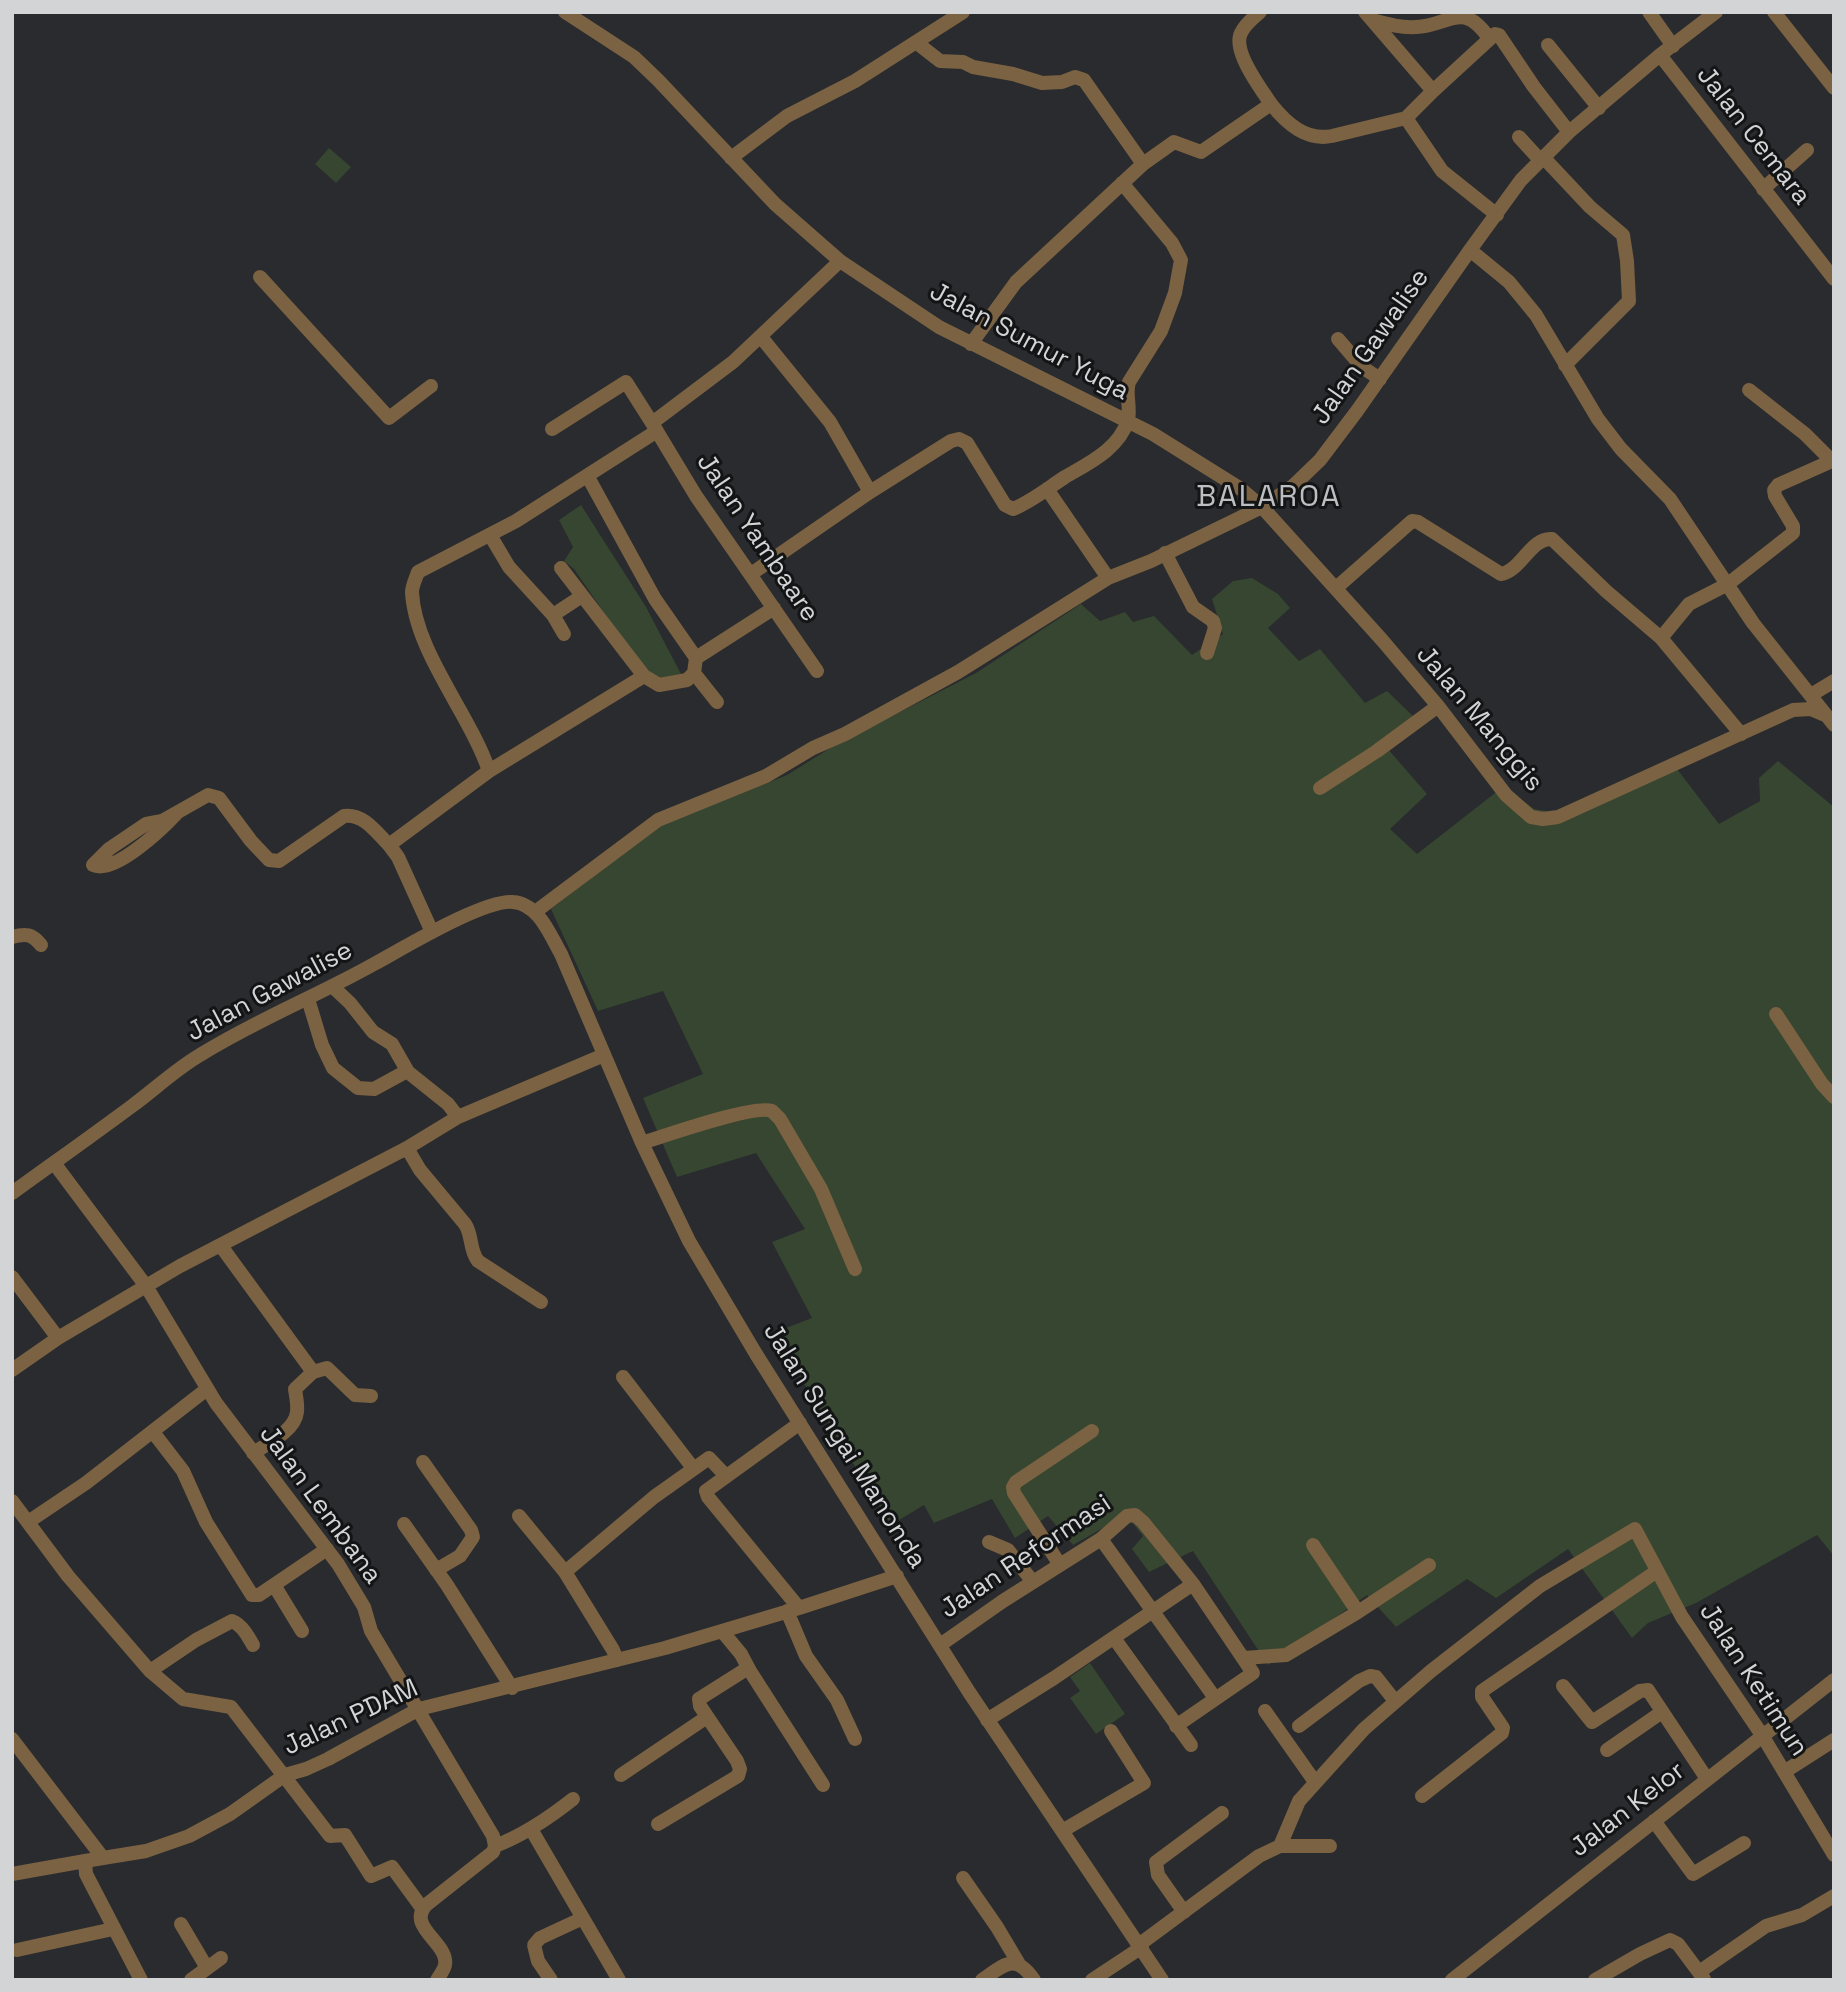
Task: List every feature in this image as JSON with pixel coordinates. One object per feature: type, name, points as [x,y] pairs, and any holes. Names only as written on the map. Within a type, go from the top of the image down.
[{"type":"street","name":"Jalan Sumur Yuga","points":[[565,12],[634,57],[659,80],[775,204],[840,261],[939,327],[1128,421],[1228,479],[1262,507]]},
{"type":"street","points":[[731,158],[788,116],[848,86],[964,12]]},
{"type":"street","points":[[1260,12],[1248,22],[1239,35],[1246,65],[1283,120],[1311,136],[1321,138],[1406,118],[1495,34],[1500,35],[1534,87],[1569,132]]},
{"type":"street","points":[[1649,12],[1673,46]]},
{"type":"street","name":"Jalan Gawalise","points":[[12,1193],[209,1049],[333,987],[432,932],[491,906],[511,901],[523,904],[535,912],[658,820],[766,776],[813,748],[931,688],[1108,578],[1262,507],[1293,486],[1312,468],[1380,379],[1521,180],[1569,132],[1660,55],[1716,12]]},
{"type":"street","points":[[1774,12],[1834,88]]},
{"type":"street","points":[[1369,16],[1396,26],[1418,27],[1462,17],[1473,19],[1489,38]]},
{"type":"street","points":[[1369,16],[1433,91]]},
{"type":"street","points":[[917,43],[940,61],[963,62],[1042,83],[1062,82],[1078,77],[1084,80],[1143,164]]},
{"type":"street","points":[[1548,44],[1599,108]]},
{"type":"street","name":"Jalan Cemara","points":[[1660,55],[1834,279]]},
{"type":"street","points":[[971,344],[1016,282],[1143,164],[1174,142],[1195,150],[1205,150],[1271,104]]},
{"type":"street","points":[[1406,118],[1442,171],[1497,215]]},
{"type":"street","points":[[1519,137],[1590,207],[1620,232],[1624,239],[1629,301],[1565,365]]},
{"type":"street","points":[[1763,189],[1807,150]]},
{"type":"street","points":[[751,574],[870,492],[951,441],[959,439],[967,443],[1007,507],[1013,509],[1105,453],[1128,421],[1126,391],[1161,331],[1175,293],[1181,260],[1172,243],[1122,183]]},
{"type":"street","name":"Jalan Manggis","points":[[1470,250],[1494,268],[1521,296],[1552,338],[1598,419],[1621,449],[1670,499],[1753,623],[1829,720]]},
{"type":"street","points":[[489,771],[481,746],[437,667],[418,624],[411,590],[418,572],[490,535],[588,477],[723,371],[840,261]]},
{"type":"street","points":[[260,276],[389,418],[431,386]]},
{"type":"street","points":[[761,337],[830,422],[870,492]]},
{"type":"street","points":[[1338,339],[1362,367],[1380,379]]},
{"type":"street","name":"Jalan Yambaare","points":[[552,429],[626,382],[696,496],[817,671]]},
{"type":"street","points":[[1661,638],[1689,604],[1728,584],[1793,533],[1793,526],[1774,491],[1778,485],[1833,461],[1749,390]]},
{"type":"street","points":[[588,477],[655,599],[717,702]]},
{"type":"street","points":[[1047,489],[1108,578]]},
{"type":"street","name":"Jalan Manggis","points":[[1262,507],[1438,706],[1506,795],[1531,817],[1543,819],[1567,814],[1802,708],[1818,711],[1829,720]]},
{"type":"street","points":[[1336,588],[1412,521],[1418,522],[1501,574],[1509,572],[1541,541],[1548,538],[1661,638],[1741,734]]},
{"type":"street","points":[[490,535],[509,567],[553,615],[564,634]]},
{"type":"street","points":[[1165,554],[1193,607],[1213,621],[1215,628],[1207,653]]},
{"type":"street","points":[[561,568],[644,676],[659,685],[687,680],[695,665],[774,608]]},
{"type":"street","points":[[553,615],[582,596]]},
{"type":"street","points":[[388,845],[489,771],[644,676]]},
{"type":"street","points":[[1811,695],[1834,681]]},
{"type":"street","points":[[1320,788],[1377,751],[1438,706]]},
{"type":"street","points":[[176,814],[160,832],[127,855],[104,867],[93,865],[109,849],[146,824],[162,821],[208,795],[219,798],[269,860],[279,861],[344,816],[353,815],[363,819],[398,857],[432,932]]},
{"type":"street","name":"Jalan Sungai Manonda","points":[[535,912],[545,924],[561,954],[642,1143],[689,1241],[987,1720],[1163,1980]]},
{"type":"street","points":[[12,937],[24,933],[34,937],[41,945]]},
{"type":"street","points":[[333,987],[373,1032],[392,1044],[407,1071],[444,1100],[458,1117]]},
{"type":"street","points":[[308,999],[322,1045],[333,1068],[358,1088],[374,1089],[407,1071]]},
{"type":"street","points":[[1776,1014],[1822,1084],[1834,1097]]},
{"type":"street","points":[[12,1370],[58,1338],[146,1286],[407,1148],[458,1117],[604,1055]]},
{"type":"street","points":[[642,1143],[708,1121],[763,1110],[772,1111],[780,1119],[821,1189],[855,1269]]},
{"type":"street","points":[[407,1148],[420,1170],[466,1224],[478,1261],[541,1302]]},
{"type":"street","name":"Jalan Lembana","points":[[54,1163],[146,1286],[207,1389],[327,1549],[362,1603],[372,1632],[493,1836],[495,1846]]},
{"type":"street","points":[[221,1246],[313,1372]]},
{"type":"street","points":[[12,1277],[58,1338]]},
{"type":"street","points":[[253,1453],[286,1431],[295,1420],[298,1411],[295,1390],[313,1372],[327,1368],[355,1395],[371,1396]]},
{"type":"street","points":[[623,1377],[693,1468]]},
{"type":"street","points":[[28,1522],[86,1483],[207,1389]]},
{"type":"street","points":[[800,1423],[707,1490],[707,1495],[793,1609],[806,1657],[837,1700],[855,1739]]},
{"type":"street","points":[[1060,1565],[1014,1493],[1013,1486],[1092,1431]]},
{"type":"street","points":[[153,1432],[183,1471],[204,1517],[251,1594],[256,1596],[327,1549]]},
{"type":"street","points":[[565,1572],[693,1468],[710,1458],[726,1476]]},
{"type":"street","points":[[423,1462],[471,1530],[473,1537],[460,1556],[436,1570]]},
{"type":"street","points":[[12,1501],[68,1576],[150,1671],[183,1699],[231,1707],[331,1836],[345,1835],[371,1876],[392,1867],[422,1909]]},
{"type":"street","points":[[519,1516],[565,1572],[617,1660]]},
{"type":"street","name":"Jalan Reformasi","points":[[940,1645],[1101,1539],[1127,1516],[1138,1517],[1193,1584],[1244,1658]]},
{"type":"street","points":[[404,1524],[512,1688]]},
{"type":"street","name":"Jalan Ketimun","points":[[1395,1701],[1540,1586],[1635,1529],[1682,1617],[1762,1735],[1834,1855]]},
{"type":"street","points":[[1101,1539],[1215,1698]]},
{"type":"street","points":[[989,1542],[1008,1550],[1034,1581]]},
{"type":"street","points":[[1312,1545],[1358,1612]]},
{"type":"street","points":[[1176,1726],[1253,1673],[1244,1658],[1286,1655],[1429,1565]]},
{"type":"street","points":[[1422,1796],[1502,1733],[1503,1728],[1482,1697],[1482,1690],[1657,1571]]},
{"type":"street","name":"Jalan PDAM","points":[[12,1874],[146,1850],[189,1836],[419,1709],[512,1688],[722,1631],[897,1576]]},
{"type":"street","points":[[987,1720],[1193,1584]]},
{"type":"street","points":[[274,1585],[302,1631]]},
{"type":"street","points":[[150,1671],[196,1640],[232,1621],[247,1633],[253,1645]]},
{"type":"street","points":[[722,1631],[741,1654],[823,1784]]},
{"type":"street","points":[[1114,1638],[1191,1745]]},
{"type":"street","points":[[658,1824],[738,1776],[740,1769],[737,1761],[707,1717],[699,1699],[748,1668]]},
{"type":"street","points":[[1280,1846],[1293,1812],[1315,1782],[1364,1729],[1395,1701],[1376,1678],[1370,1676],[1359,1681],[1299,1726]]},
{"type":"street","name":"Jalan Kelor","points":[[1452,1980],[1834,1680]]},
{"type":"street","points":[[1563,1686],[1592,1722],[1644,1689],[1648,1690],[1707,1779]]},
{"type":"street","points":[[1265,1711],[1315,1782]]},
{"type":"street","points":[[1607,1750],[1662,1712]]},
{"type":"street","points":[[621,1774],[707,1717]]},
{"type":"street","points":[[1062,1831],[1144,1783],[1111,1731]]},
{"type":"street","points":[[12,1740],[103,1858]]},
{"type":"street","points":[[1784,1772],[1834,1740]]},
{"type":"street","points":[[437,1980],[444,1968],[445,1958],[425,1929],[420,1916],[422,1909],[490,1855],[495,1846],[531,1829],[573,1799]]},
{"type":"street","points":[[1184,1912],[1157,1872],[1156,1862],[1222,1813]]},
{"type":"street","points":[[1654,1821],[1693,1874],[1744,1843]]},
{"type":"street","points":[[531,1829],[620,1980]]},
{"type":"street","points":[[1092,1980],[1259,1856],[1280,1846],[1330,1846]]},
{"type":"street","points":[[85,1861],[87,1879],[141,1980]]},
{"type":"street","points":[[962,1878],[997,1927],[1018,1964]]},
{"type":"street","points":[[1595,1980],[1670,1940],[1678,1944],[1700,1977],[1766,1926],[1802,1915],[1834,1896]]},
{"type":"street","points":[[551,1980],[538,1961],[534,1945],[540,1938],[583,1917]]},
{"type":"street","points":[[181,1924],[207,1968]]},
{"type":"street","points":[[17,1950],[113,1929]]},
{"type":"street","points":[[191,1980],[221,1958]]},
{"type":"street","points":[[982,1980],[1011,1963],[1025,1967],[1034,1980]]},
{"type":"green space","points":[[329,148],[351,167],[336,183],[315,164]]},
{"type":"green space","points":[[581,505],[646,607],[681,674],[655,679],[616,630],[574,569],[564,561],[573,547],[559,520]]},
{"type":"green space","points":[[1252,578],[1278,594],[1290,608],[1268,628],[1299,661],[1320,649],[1365,703],[1387,691],[1413,716],[1381,741],[1427,794],[1390,829],[1417,854],[1504,786],[1534,809],[1576,816],[1674,765],[1719,824],[1760,801],[1759,778],[1778,761],[1834,807],[1834,1556],[1817,1535],[1696,1603],[1648,1623],[1632,1638],[1568,1549],[1496,1598],[1467,1579],[1396,1627],[1367,1595],[1268,1665],[1193,1551],[1149,1572],[1132,1549],[1143,1536],[1126,1515],[1073,1545],[1048,1516],[1015,1538],[992,1499],[934,1523],[924,1505],[891,1525],[773,1333],[812,1318],[772,1242],[805,1229],[756,1153],[677,1177],[643,1098],[703,1074],[663,991],[598,1011],[551,909],[658,827],[787,775],[832,747],[976,673],[1081,604],[1100,621],[1125,612],[1133,622],[1154,616],[1192,655],[1223,634],[1212,599],[1233,581]]},
{"type":"green space","points":[[1090,1663],[1125,1714],[1096,1734],[1070,1698],[1080,1691],[1070,1677]]},
{"type":"district","name":"BALAROA","points":[[1269,498]]}]
